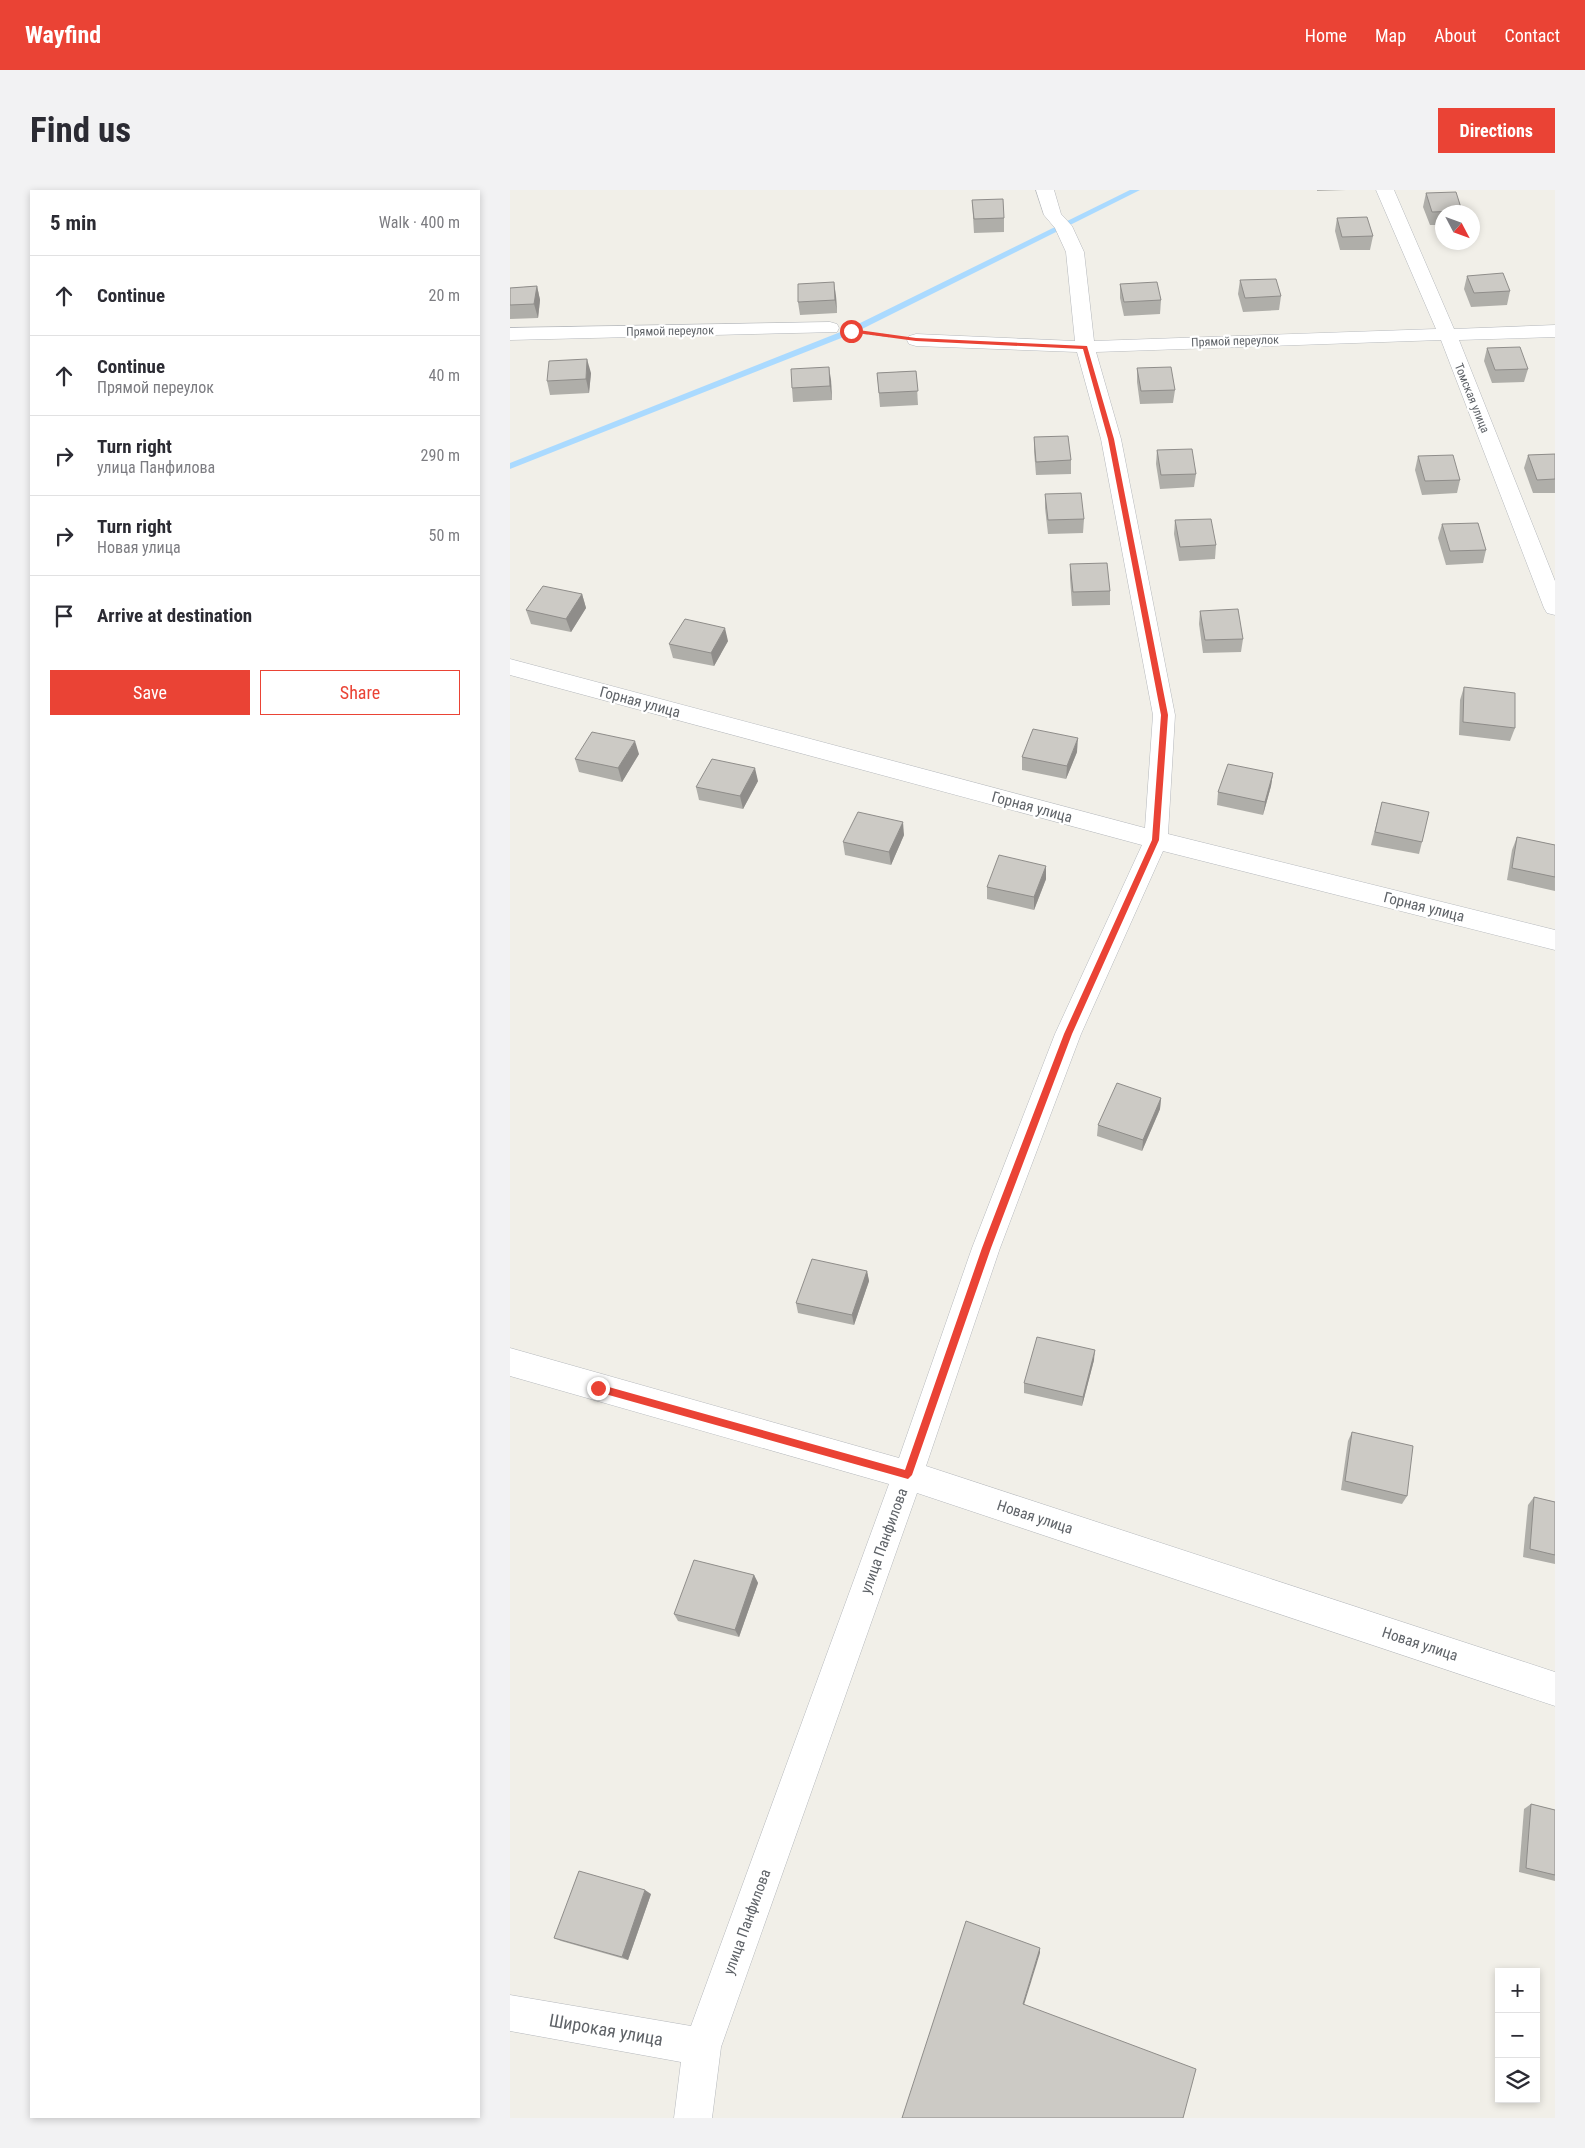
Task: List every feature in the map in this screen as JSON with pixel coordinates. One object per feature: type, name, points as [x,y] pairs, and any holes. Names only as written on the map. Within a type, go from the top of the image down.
[{"type":"street","name":"улица Панфилова","points":[[694,2118],[702,2047],[908,1475],[986,1248],[1068,1034],[1156,840],[1164,715],[1111,439],[1085,347],[1076,252],[1063,226],[1053,215],[1045,190]]},
{"type":"street","name":"Томская улица","points":[[1385,190],[1447,334],[1555,608]]},
{"type":"street","name":"Прямой переулок","points":[[510,334],[830,328]]},
{"type":"street","name":"Прямой переулок","points":[[916,340],[1085,347],[1555,331]]},
{"type":"street","name":"Горная улица","points":[[510,667],[1156,840],[1555,940]]},
{"type":"street","name":"Новая улица","points":[[510,1362],[908,1475],[1555,1689]]},
{"type":"street","name":"Широкая улица","points":[[510,2013],[702,2047]]},
{"type":"path","points":[[830,328],[916,340]]},
{"type":"building","points":[[1456,192],[1460,205],[1435,205],[1435,212],[1432,212],[1426,193]]},
{"type":"building","points":[[1003,199],[1004,218],[974,219],[972,200]]},
{"type":"building","points":[[1367,217],[1373,236],[1342,237],[1337,218]]},
{"type":"building","points":[[1503,273],[1510,291],[1474,293],[1467,276]]},
{"type":"building","points":[[1276,279],[1281,296],[1245,298],[1240,280]]},
{"type":"building","points":[[834,282],[835,300],[798,302],[798,284]]},
{"type":"building","points":[[1157,282],[1161,300],[1124,302],[1120,284]]},
{"type":"building","points":[[537,286],[534,304],[510,305],[510,288]]},
{"type":"building","points":[[1520,347],[1528,369],[1495,370],[1487,348]]},
{"type":"building","points":[[587,359],[586,379],[547,381],[549,361]]},
{"type":"building","points":[[829,367],[830,386],[792,388],[791,369]]},
{"type":"building","points":[[1171,367],[1175,390],[1141,391],[1137,368]]},
{"type":"building","points":[[916,371],[918,391],[879,393],[877,373]]},
{"type":"building","points":[[1068,436],[1071,460],[1036,462],[1034,437]]},
{"type":"building","points":[[1192,449],[1196,474],[1161,475],[1157,450]]},
{"type":"building","points":[[1555,454],[1555,479],[1537,480],[1528,455]]},
{"type":"building","points":[[1453,455],[1460,480],[1425,481],[1418,456]]},
{"type":"building","points":[[1081,493],[1084,519],[1048,520],[1045,494]]},
{"type":"building","points":[[1211,519],[1216,545],[1180,547],[1175,520]]},
{"type":"building","points":[[1478,523],[1486,550],[1450,551],[1442,524]]},
{"type":"building","points":[[1107,563],[1110,591],[1073,592],[1070,564]]},
{"type":"building","points":[[543,586],[582,594],[566,619],[526,610]]},
{"type":"building","points":[[1238,609],[1243,639],[1205,640],[1200,611]]},
{"type":"building","points":[[685,619],[725,628],[711,653],[669,644]]},
{"type":"building","points":[[1464,687],[1515,693],[1515,728],[1463,722]]},
{"type":"building","points":[[1033,729],[1078,738],[1067,766],[1022,757]]},
{"type":"building","points":[[592,732],[635,741],[618,768],[575,759]]},
{"type":"building","points":[[712,759],[755,768],[740,796],[696,787]]},
{"type":"building","points":[[1228,764],[1273,773],[1265,802],[1218,792]]},
{"type":"building","points":[[1382,802],[1429,812],[1422,842],[1375,832]]},
{"type":"building","points":[[858,812],[903,822],[889,852],[843,842]]},
{"type":"building","points":[[1517,837],[1555,845],[1555,877],[1512,868]]},
{"type":"building","points":[[999,855],[1046,866],[1034,897],[987,887]]},
{"type":"building","points":[[1117,1083],[1161,1098],[1143,1140],[1098,1125]]},
{"type":"building","points":[[812,1259],[867,1271],[852,1315],[796,1303]]},
{"type":"building","points":[[1037,1337],[1095,1350],[1083,1397],[1024,1383]]},
{"type":"building","points":[[1352,1432],[1413,1446],[1407,1496],[1345,1481]]},
{"type":"building","points":[[1534,1497],[1555,1502],[1555,1555],[1530,1549]]},
{"type":"building","points":[[694,1560],[754,1575],[735,1630],[674,1614]]},
{"type":"building","points":[[1531,1804],[1555,1810],[1555,1875],[1526,1868]]},
{"type":"building","points":[[579,1871],[645,1890],[622,1957],[554,1938]]},
{"type":"building","points":[[966,1921],[1040,1948],[1023,2004],[1196,2069],[1183,2118],[902,2118]]},
{"type":"waterway","points":[[510,466],[851,331],[1136,190]]},
{"type":"route","points":[[598,1388],[908,1475],[986,1248],[1068,1034],[1156,840],[1164,715],[1111,439],[1085,347],[916,340],[851,331]]}]
